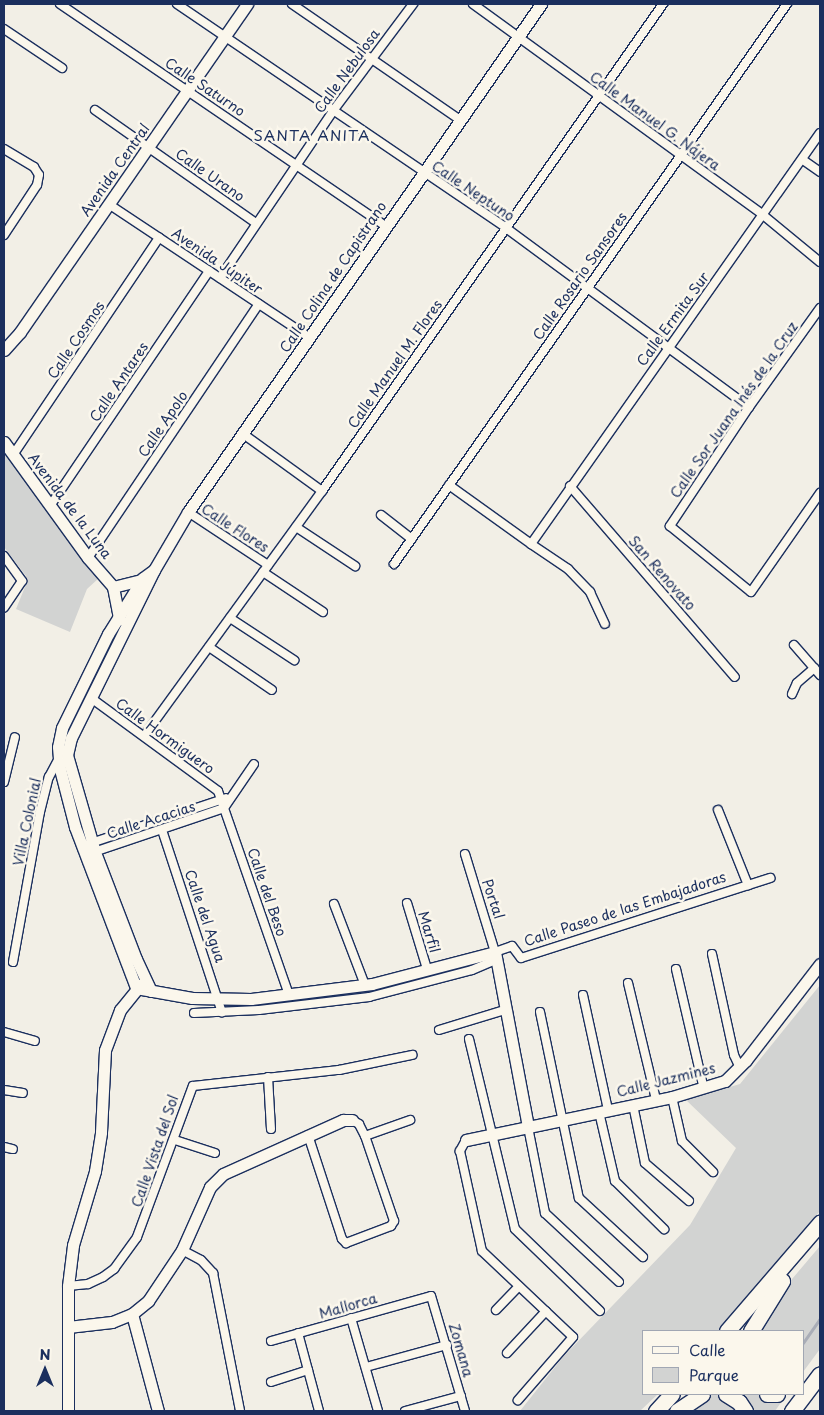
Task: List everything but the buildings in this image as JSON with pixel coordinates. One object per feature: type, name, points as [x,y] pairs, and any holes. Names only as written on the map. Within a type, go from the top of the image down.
[{"type":"highway","points":[[728,1330],[820,1223]]},
{"type":"highway","points":[[751,1330],[811,1235]]},
{"type":"highway","points":[[804,1380],[820,1372]]},
{"type":"highway","points":[[804,1394],[820,1372]]},
{"type":"highway","points":[[656,1411],[671,1395]]},
{"type":"highway","points":[[678,1411],[701,1395]]},
{"type":"highway","points":[[728,1395],[739,1402],[745,1411]]},
{"type":"highway","points":[[792,1411],[803,1395]]},
{"type":"street","name":"Calle Saturno","points":[[60,4],[385,226]]},
{"type":"street","name":"Calle Neptuno","points":[[177,4],[506,228],[749,407]]},
{"type":"street","name":"Avenida Central","points":[[4,350],[20,332],[110,205],[190,91],[247,4]]},
{"type":"street","points":[[292,4],[459,120]]},
{"type":"street","name":"Calle Nebulosa","points":[[220,278],[332,111],[413,4]]},
{"type":"street","name":"Calle Manuel G. Nájera","points":[[473,4],[484,7],[518,36],[763,216],[820,262]]},
{"type":"street","name":"Calle Colina de Capistrano","points":[[136,988],[88,849],[63,756],[62,728],[122,621],[188,512],[541,4]]},
{"type":"street","name":"Calle Manuel M. Flores","points":[[144,736],[296,527],[663,4]]},
{"type":"street","name":"Calle Rosario Sansores","points":[[394,564],[587,286],[682,156],[787,4]]},
{"type":"street","points":[[4,29],[62,68]]},
{"type":"street","name":"Calle Urano","points":[[95,110],[256,223]]},
{"type":"street","name":"Calle Ermita Sur","points":[[530,544],[548,521],[570,486],[668,347],[803,160],[820,133]]},
{"type":"street","points":[[4,149],[34,167],[39,175],[37,185],[4,236]]},
{"type":"street","points":[[803,160],[820,172]]},
{"type":"street","name":"Avenida Júpiter","points":[[110,205],[310,338]]},
{"type":"street","name":"Calle Cosmos","points":[[13,455],[159,238]]},
{"type":"street","name":"Calle Antares","points":[[50,506],[209,271]]},
{"type":"street","name":"Calle Apolo","points":[[88,558],[259,304]]},
{"type":"street","name":"Calle Sor Juana Inés de la Cruz","points":[[820,308],[749,407],[670,526],[751,592],[820,494]]},
{"type":"street","points":[[242,433],[322,490]]},
{"type":"street","name":"Avenida de la Luna","points":[[4,442],[88,558],[113,587]]},
{"type":"street","points":[[449,485],[568,569],[590,592],[604,624]]},
{"type":"street","name":"San Renovato","points":[[570,486],[735,677]]},
{"type":"street","name":"Calle Flores","points":[[188,512],[268,565]]},
{"type":"street","points":[[380,515],[412,539]]},
{"type":"street","points":[[296,527],[355,566]]},
{"type":"street","points":[[4,556],[22,582],[4,608]]},
{"type":"street","name":"Calle Flores","points":[[263,572],[323,612]]},
{"type":"street","points":[[122,621],[113,587],[146,580]]},
{"type":"street","points":[[230,618],[294,660]]},
{"type":"street","name":"Calle Colina de Capistrano","points":[[63,756],[70,738],[91,698],[122,621]]},
{"type":"street","points":[[794,645],[820,675]]},
{"type":"street","points":[[209,647],[272,690]]},
{"type":"street","points":[[792,694],[797,683],[814,668]]},
{"type":"street","name":"Calle Hormiguero","points":[[91,698],[214,786],[221,798]]},
{"type":"street","points":[[4,782],[16,737]]},
{"type":"street","name":"Villa Colonial","points":[[13,962],[40,812],[63,756]]},
{"type":"street","points":[[224,808],[254,764]]},
{"type":"street","points":[[221,798],[232,798]]},
{"type":"street","name":"Calle del Beso","points":[[221,798],[289,995]]},
{"type":"street","name":"Calle Acacias","points":[[88,849],[221,798]]},
{"type":"street","name":"Calle Acacias","points":[[88,849],[162,830],[224,808]]},
{"type":"street","points":[[718,810],[748,885]]},
{"type":"street","name":"Calle del Agua","points":[[162,830],[221,1006]]},
{"type":"street","name":"Calle Colina de Capistrano","points":[[88,849],[146,979]]},
{"type":"street","name":"Portal","points":[[465,854],[493,937],[496,956]]},
{"type":"street","name":"Calle Paseo de las Embajadoras","points":[[136,988],[221,1006],[365,985],[427,969],[496,956],[512,946],[517,955],[527,957],[770,878]]},
{"type":"street","name":"Marfil","points":[[407,902],[427,969]]},
{"type":"street","points":[[334,904],[365,985]]},
{"type":"street","points":[[712,954],[734,1055],[740,1068]]},
{"type":"street","points":[[194,1013],[221,1006],[369,998],[472,970],[496,956],[546,1214],[619,1282]]},
{"type":"street","name":"Calle Jazmines","points":[[466,1140],[672,1097],[725,1081],[740,1068],[820,964]]},
{"type":"street","points":[[676,968],[704,1088]]},
{"type":"street","points":[[68,1411],[68,1286],[73,1245],[95,1171],[100,1142],[105,1050],[120,1010],[136,988],[146,979],[152,992]]},
{"type":"street","points":[[628,982],[656,1100]]},
{"type":"street","points":[[582,995],[615,1181],[664,1229]]},
{"type":"street","points":[[439,1030],[505,1010]]},
{"type":"street","points":[[540,1012],[580,1198],[643,1257]]},
{"type":"street","points":[[4,1032],[35,1041]]},
{"type":"street","points":[[469,1039],[518,1234],[600,1311]]},
{"type":"street","name":"Calle Vista del Sol","points":[[68,1286],[88,1284],[103,1277],[125,1253],[143,1224],[175,1140],[192,1086],[358,1068],[412,1055]]},
{"type":"street","points":[[268,1077],[271,1129]]},
{"type":"street","points":[[4,1090],[23,1093]]},
{"type":"street","points":[[672,1097],[682,1141],[713,1172]]},
{"type":"street","points":[[633,1105],[645,1162],[689,1201]]},
{"type":"street","points":[[68,1327],[92,1327],[132,1314],[160,1286],[182,1250],[210,1187],[223,1174],[308,1135],[343,1120],[352,1120],[359,1124],[365,1136],[393,1224],[346,1243],[342,1239],[308,1135]]},
{"type":"street","points":[[365,1136],[410,1120]]},
{"type":"street","points":[[175,1140],[215,1153]]},
{"type":"street","points":[[466,1140],[460,1151],[482,1251],[573,1337],[518,1400]]},
{"type":"street","points":[[4,1147],[13,1149]]},
{"type":"street","points":[[182,1250],[201,1260],[213,1273],[240,1411]]},
{"type":"street","points":[[496,1310],[519,1286]]},
{"type":"street","name":"Mallorca","points":[[271,1341],[431,1296]]},
{"type":"street","name":"Zomana","points":[[431,1296],[465,1411]]},
{"type":"street","points":[[507,1353],[546,1312]]},
{"type":"street","points":[[132,1314],[158,1411]]},
{"type":"street","points":[[351,1318],[378,1411]]},
{"type":"street","points":[[298,1333],[319,1411]]},
{"type":"street","points":[[366,1367],[447,1345]]},
{"type":"street","points":[[271,1382],[308,1370]]},
{"type":"street","points":[[405,1411],[461,1396]]},
{"type":"green space","points":[[4,449],[99,578],[87,589],[70,632],[16,609],[27,582],[26,576],[4,547]]},
{"type":"green space","points":[[820,985],[820,1211],[719,1330],[642,1330],[642,1395],[657,1395],[640,1411],[520,1411],[563,1357],[690,1225],[736,1148],[686,1100],[740,1084]]},
{"type":"green space","points":[[820,1246],[820,1349],[804,1371],[804,1330],[749,1330]]},
{"type":"green space","points":[[693,1395],[786,1395],[775,1411],[679,1411]]},
{"type":"waterway","points":[[804,1342],[820,1319]]},
{"type":"district","name":"SANTA ANITA","points":[[312,135]]}]
